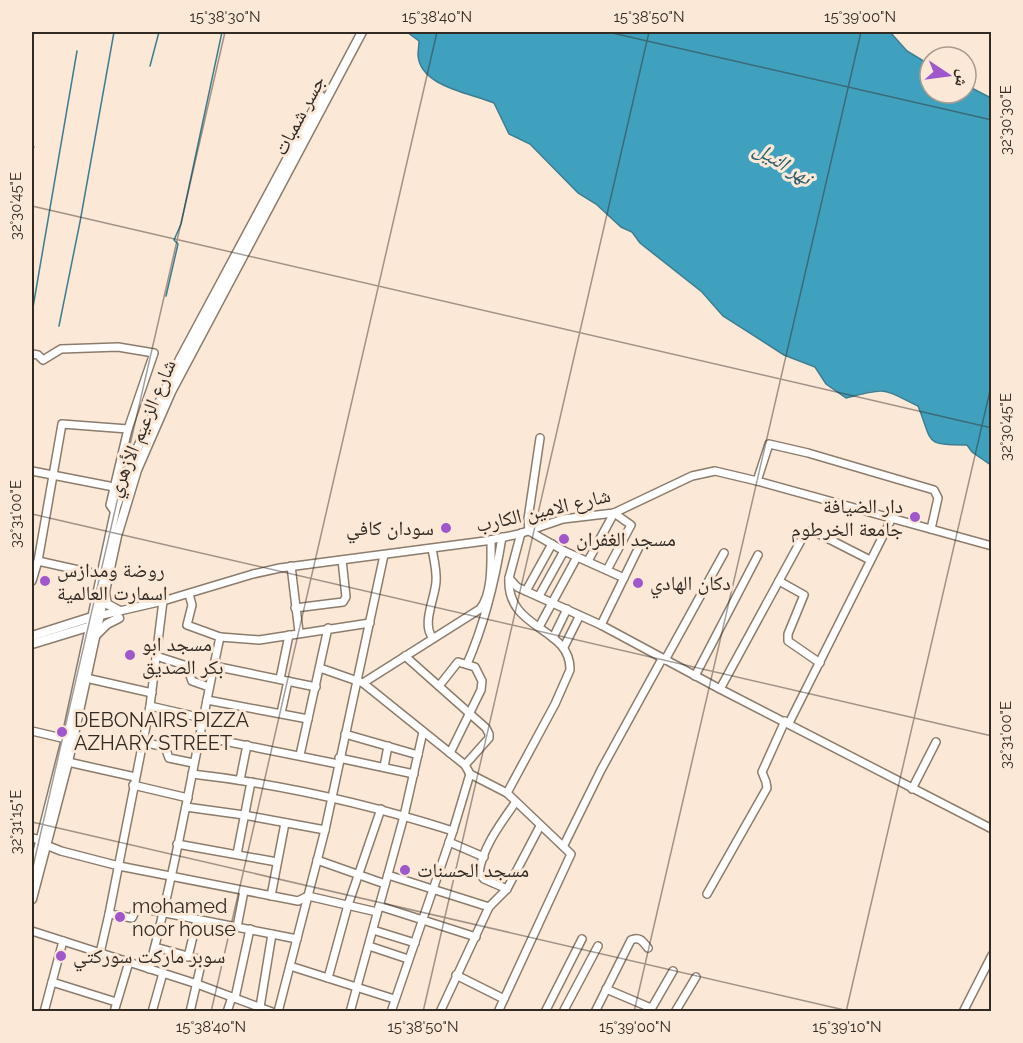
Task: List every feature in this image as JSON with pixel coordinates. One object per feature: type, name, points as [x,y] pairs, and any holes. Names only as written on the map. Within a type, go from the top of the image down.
[{"type":"main road","name":"جسر شمبات","points":[[262,212],[356,32]]},
{"type":"main road","name":"جسر شمبات","points":[[262,212],[362,32]]},
{"type":"main road","name":"شارع الزعيم الأزهري","points":[[32,874],[66,739],[115,512],[129,467],[158,402],[262,212]]},
{"type":"main road","name":"شارع الزعيم الأزهري","points":[[32,899],[39,841],[68,762],[94,637],[92,618],[105,585],[123,509],[151,435],[171,392],[262,212]]},
{"type":"main road","points":[[94,637],[119,614],[107,604],[105,585]]},
{"type":"main road","points":[[32,644],[73,631],[92,618]]},
{"type":"main road","points":[[32,636],[92,618]]},
{"type":"main road","points":[[73,631],[82,631],[86,642]]},
{"type":"street","points":[[32,354],[43,360],[62,349],[118,347],[154,352],[128,429],[110,506],[115,512]]},
{"type":"street","points":[[32,580],[38,561],[62,424],[128,429]]},
{"type":"street","points":[[507,793],[555,704],[570,670],[564,646],[520,613],[508,588],[509,578],[528,519],[540,438]]},
{"type":"street","points":[[757,481],[769,444],[808,453],[934,490],[938,498],[931,529]]},
{"type":"street","points":[[32,471],[114,487]]},
{"type":"street","name":"شارع الامين الكارب","points":[[119,614],[253,574],[291,566],[491,540],[525,532],[563,519],[614,513],[662,489],[704,473],[725,473],[757,481],[992,546]]},
{"type":"street","points":[[588,561],[614,513],[631,525],[607,570]]},
{"type":"street","points":[[707,894],[766,788],[762,772],[820,663],[892,518]]},
{"type":"street","points":[[720,689],[802,538],[808,531],[819,534],[870,560]]},
{"type":"street","points":[[525,532],[624,578]]},
{"type":"street","points":[[467,664],[488,606],[502,537]]},
{"type":"street","points":[[360,681],[405,656],[483,606],[491,573],[491,540]]},
{"type":"street","points":[[526,591],[552,544]]},
{"type":"street","points":[[601,625],[639,547]]},
{"type":"street","points":[[432,549],[436,581],[428,625],[429,635],[432,638]]},
{"type":"street","points":[[539,596],[564,551]]},
{"type":"street","points":[[564,845],[601,770],[724,553]]},
{"type":"street","points":[[278,1011],[318,860],[345,734],[360,681],[384,555]]},
{"type":"street","points":[[694,676],[758,555]]},
{"type":"street","points":[[538,627],[577,556]]},
{"type":"street","points":[[295,608],[343,602],[346,597],[342,560]]},
{"type":"street","points":[[38,561],[100,575]]},
{"type":"street","points":[[291,566],[299,632]]},
{"type":"street","points":[[509,578],[517,587],[601,625],[694,676],[992,829]]},
{"type":"street","points":[[779,581],[804,595],[788,634],[788,641],[820,663]]},
{"type":"street","points":[[189,594],[192,605],[187,626],[220,637],[252,640],[370,623]]},
{"type":"street","points":[[100,953],[110,914],[150,706],[163,601]]},
{"type":"street","points":[[552,638],[567,609]]},
{"type":"street","points":[[92,618],[119,614]]},
{"type":"street","points":[[564,646],[579,617]]},
{"type":"street","points":[[300,755],[328,628]]},
{"type":"street","points":[[280,679],[289,635]]},
{"type":"street","points":[[149,969],[164,912],[220,637]]},
{"type":"street","points":[[156,656],[184,665],[192,681],[209,687]]},
{"type":"street","points":[[405,656],[486,728],[489,738],[465,765]]},
{"type":"street","points":[[439,686],[455,664],[475,667],[482,681],[481,690],[450,753]]},
{"type":"street","points":[[214,666],[316,687]]},
{"type":"street","points":[[320,668],[360,681],[465,765],[470,774],[507,793],[571,854],[498,1011]]},
{"type":"street","points":[[86,678],[152,693]]},
{"type":"street","points":[[281,713],[288,681]]},
{"type":"street","points":[[207,700],[308,719]]},
{"type":"street","points":[[150,706],[202,718]]},
{"type":"street","points":[[32,731],[66,739]]},
{"type":"street","points":[[350,1011],[404,816],[423,732]]},
{"type":"street","points":[[345,734],[418,755]]},
{"type":"street","points":[[199,736],[414,774]]},
{"type":"street","points":[[143,742],[165,747],[169,758],[193,763]]},
{"type":"street","points":[[912,789],[936,742]]},
{"type":"street","points":[[240,780],[247,745]]},
{"type":"street","points":[[384,767],[388,746]]},
{"type":"street","points":[[68,762],[188,798]]},
{"type":"street","points":[[192,774],[240,780],[332,798],[381,809],[453,831]]},
{"type":"street","points":[[391,1011],[453,831],[470,774]]},
{"type":"street","points":[[237,854],[251,782]]},
{"type":"street","points":[[507,889],[481,877],[480,870],[498,828],[515,803]]},
{"type":"street","points":[[186,807],[325,830]]},
{"type":"street","points":[[328,978],[348,905],[381,809]]},
{"type":"street","points":[[271,896],[285,823]]},
{"type":"street","points":[[440,1011],[489,907],[507,889],[540,826]]},
{"type":"street","points":[[39,841],[119,866],[298,901],[308,896],[378,909],[476,937]]},
{"type":"street","points":[[449,842],[484,857]]},
{"type":"street","points":[[177,844],[277,862]]},
{"type":"street","points":[[318,860],[385,884]]},
{"type":"street","points":[[388,875],[489,907]]},
{"type":"street","points":[[237,927],[244,891]]},
{"type":"street","points":[[110,914],[132,918],[137,908],[297,939]]},
{"type":"street","points":[[188,957],[197,920]]},
{"type":"street","points":[[227,1011],[233,998],[250,929]]},
{"type":"street","points":[[373,930],[415,943]]},
{"type":"street","points":[[32,931],[197,984],[266,1010],[272,934]]},
{"type":"street","points":[[595,1011],[631,940],[635,938],[642,940],[648,948]]},
{"type":"street","points":[[545,1011],[582,939]]},
{"type":"street","points":[[44,1011],[63,941]]},
{"type":"street","points":[[369,946],[408,959]]},
{"type":"street","points":[[563,1011],[598,946]]},
{"type":"street","points":[[155,947],[202,960],[190,1011]]},
{"type":"street","points":[[963,1011],[992,955]]},
{"type":"street","points":[[114,1011],[129,962]]},
{"type":"street","points":[[290,966],[394,999]]},
{"type":"street","points":[[606,989],[651,1010],[673,971]]},
{"type":"street","points":[[152,1011],[163,973]]},
{"type":"street","points":[[456,975],[504,999]]},
{"type":"street","points":[[675,1011],[696,977]]},
{"type":"street","points":[[52,982],[116,1002]]},
{"type":"water","name":"نهر النيل","points":[[407,32],[890,32],[907,51],[918,58],[918,105],[978,105],[978,91],[991,98],[991,465],[972,452],[967,445],[936,443],[932,440],[918,406],[884,391],[846,398],[826,384],[815,367],[784,355],[723,316],[702,292],[640,243],[632,232],[621,227],[596,204],[578,193],[530,144],[509,134],[494,103],[448,87],[427,75],[418,55],[419,41]]},
{"type":"waterway","points":[[59,326],[114,32]]},
{"type":"waterway","points":[[150,66],[159,32]]},
{"type":"waterway","points":[[166,296],[178,244],[174,240],[181,224],[222,32]]},
{"type":"waterway","points":[[32,313],[77,51]]},
{"type":"place","name":"دار الضيافة جامعة الخرطوم","points":[[915,517]]},
{"type":"place","name":"سودان كافي","points":[[446,528]]},
{"type":"place","name":"مسجد الغفران","points":[[564,539]]},
{"type":"place","name":"روضة ومدازس اسمارت العالمية","points":[[45,581]]},
{"type":"place","name":"دكان الهادي","points":[[638,583]]},
{"type":"place","name":"مسجد ابو بكر الصديق","points":[[130,655]]},
{"type":"place","name":"DEBONAIRS PIZZA AZHARY STREET","points":[[62,732]]},
{"type":"place","name":"مسجد الحسنات","points":[[405,870]]},
{"type":"place","name":"mohamed noor house","points":[[120,917]]},
{"type":"place","name":"سوبر ماركت سوركتي","points":[[61,956]]}]
